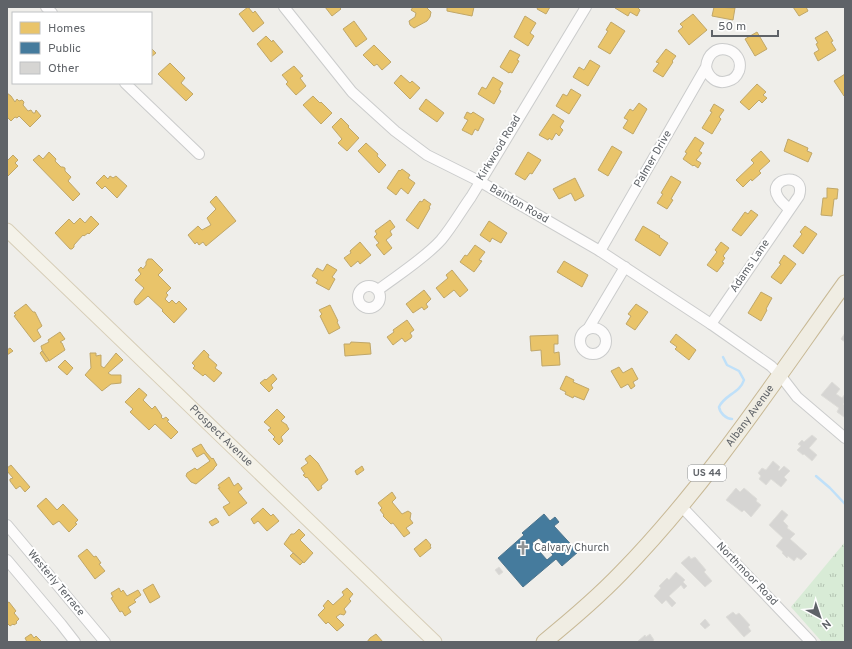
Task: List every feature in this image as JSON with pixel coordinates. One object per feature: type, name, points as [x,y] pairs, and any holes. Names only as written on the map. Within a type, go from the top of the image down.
[{"type":"highway","name":"Albany Avenue","points":[[544,642],[574,617],[621,573],[681,506],[722,454],[845,283]]},
{"type":"main road","name":"Prospect Avenue","points":[[7,230],[435,642]]},
{"type":"street","name":"Bainton Road","points":[[284,7],[352,92],[396,131],[427,155],[479,181],[600,251],[711,324],[771,366],[797,397],[845,438]]},
{"type":"street","name":"Kirkwood Road","points":[[378,290],[425,255],[440,241],[471,197],[479,181],[586,7]]},
{"type":"street","name":"Palmer Drive","points":[[600,251],[706,67]]},
{"type":"street","points":[[126,84],[199,154]]},
{"type":"street","name":"Adams Lane","points":[[711,324],[789,209]]},
{"type":"street","points":[[588,329],[625,267]]},
{"type":"street","name":"Northmoor Road","points":[[681,506],[812,642]]},
{"type":"street","name":"Westerly Terrace","points":[[7,525],[105,642]]},
{"type":"street","name":"Westerly Terrace","points":[[7,560],[76,642]]},
{"type":"green space","points":[[845,542],[845,642],[822,642],[791,607]]},
{"type":"building: Homes","points":[[248,7],[253,13],[255,11],[264,23],[253,32],[239,14]]},
{"type":"building: Homes","points":[[325,7],[339,7],[341,9],[332,16]]},
{"type":"building: Homes","points":[[413,7],[426,7],[431,12],[427,21],[414,28],[410,25],[409,21],[415,17],[416,13],[411,10]]},
{"type":"building: Homes","points":[[447,7],[474,7],[472,16],[447,11]]},
{"type":"building: Homes","points":[[538,7],[550,7],[546,14],[537,9]]},
{"type":"building: Homes","points":[[615,7],[639,7],[638,8],[640,10],[637,16],[630,12],[628,16]]},
{"type":"building: Homes","points":[[714,7],[735,8],[733,20],[712,16]]},
{"type":"building: Homes","points":[[793,7],[806,7],[808,11],[799,16]]},
{"type":"building: Homes","points":[[693,14],[707,30],[689,45],[678,31],[683,27],[680,24]]},
{"type":"building: Homes","points":[[525,16],[536,23],[530,33],[534,36],[528,46],[514,37]]},
{"type":"building: Homes","points":[[354,21],[367,39],[356,47],[343,29]]},
{"type":"building: Homes","points":[[611,22],[625,31],[610,54],[598,47],[608,31],[606,30]]},
{"type":"building: Homes","points":[[827,31],[836,50],[818,61],[814,53],[819,50],[816,44],[818,43],[815,38]]},
{"type":"building: Homes","points":[[757,32],[767,49],[755,56],[745,39]]},
{"type":"building: Homes","points":[[266,36],[272,42],[273,40],[283,52],[271,62],[257,44]]},
{"type":"building: Homes","points":[[374,45],[391,62],[382,70],[377,64],[374,66],[363,55]]},
{"type":"building: Homes","points":[[152,49],[156,53],[152,56]]},
{"type":"building: Homes","points":[[666,49],[676,56],[663,77],[653,71],[659,63],[656,62]]},
{"type":"building: Homes","points":[[510,50],[520,55],[517,60],[519,61],[512,73],[509,73],[500,67]]},
{"type":"building: Homes","points":[[590,60],[600,66],[588,86],[573,77],[579,67],[584,70]]},
{"type":"building: Homes","points":[[170,63],[185,78],[181,83],[193,94],[186,101],[158,74]]},
{"type":"building: Homes","points":[[294,66],[303,76],[300,78],[306,86],[296,95],[286,84],[288,82],[282,75]]},
{"type":"building: Homes","points":[[845,74],[845,95],[844,96],[834,81]]},
{"type":"building: Homes","points":[[401,75],[410,83],[412,81],[420,88],[410,99],[394,83]]},
{"type":"building: Homes","points":[[493,77],[503,83],[499,90],[501,91],[494,104],[478,94],[482,87],[486,89]]},
{"type":"building: Homes","points":[[757,84],[766,92],[763,95],[767,98],[762,103],[759,100],[749,110],[740,102]]},
{"type":"building: Homes","points":[[571,89],[581,95],[569,114],[556,106],[563,94],[567,96]]},
{"type":"building: Homes","points":[[7,93],[15,102],[17,99],[19,101],[22,100],[24,102],[23,105],[28,111],[31,110],[35,113],[36,110],[41,116],[30,127],[19,116],[17,118],[15,117],[11,121],[7,117]]},
{"type":"building: Homes","points":[[313,96],[332,113],[321,124],[303,105]]},
{"type":"building: Homes","points":[[426,99],[444,113],[437,122],[419,109]]},
{"type":"building: Homes","points":[[639,103],[647,109],[633,134],[623,128],[628,120],[624,118],[630,109],[633,111]]},
{"type":"building: Homes","points":[[714,104],[724,110],[719,117],[721,119],[712,134],[702,128],[712,112],[710,111]]},
{"type":"building: Homes","points":[[467,112],[471,114],[473,112],[484,119],[478,131],[475,129],[472,135],[462,130],[468,120],[464,118]]},
{"type":"building: Homes","points":[[553,114],[564,121],[560,127],[563,130],[559,136],[556,133],[552,140],[549,138],[548,140],[539,135]]},
{"type":"building: Homes","points":[[341,118],[359,138],[347,151],[338,143],[342,139],[332,127]]},
{"type":"building: Homes","points":[[695,137],[704,143],[699,151],[702,153],[696,160],[701,163],[698,168],[683,159],[687,153],[685,152]]},
{"type":"building: Homes","points":[[788,139],[808,148],[807,151],[812,153],[808,162],[784,151]]},
{"type":"building: Homes","points":[[366,143],[378,154],[377,156],[386,165],[379,173],[358,151]]},
{"type":"building: Homes","points":[[612,146],[622,152],[608,176],[598,170]]},
{"type":"building: Homes","points":[[761,151],[770,161],[759,171],[761,173],[752,181],[751,179],[743,187],[736,180],[754,163],[751,160]]},
{"type":"building: Homes","points":[[49,152],[61,167],[65,168],[65,171],[71,177],[68,181],[80,194],[73,201],[33,160],[39,155],[43,159]]},
{"type":"building: Homes","points":[[528,152],[541,160],[532,174],[530,173],[525,180],[515,174]]},
{"type":"building: Homes","points":[[13,155],[18,160],[15,163],[18,166],[7,177],[7,161]]},
{"type":"building: Homes","points":[[402,169],[410,175],[408,178],[415,183],[408,194],[401,188],[396,195],[387,188],[399,170],[400,171]]},
{"type":"building: Homes","points":[[104,175],[108,179],[110,176],[113,178],[116,176],[127,186],[117,198],[105,186],[102,189],[96,183]]},
{"type":"building: Homes","points":[[671,176],[681,182],[667,209],[657,203]]},
{"type":"building: Homes","points":[[575,178],[584,196],[575,201],[571,193],[559,199],[553,189]]},
{"type":"building: Homes","points":[[827,188],[838,189],[837,199],[834,199],[832,216],[821,215],[823,198],[827,198]]},
{"type":"building: Homes","points":[[216,196],[236,221],[206,246],[203,242],[199,245],[197,242],[195,244],[188,235],[198,226],[202,230],[211,225],[207,218],[216,209],[210,202]]},
{"type":"building: Homes","points":[[424,199],[431,204],[418,229],[406,220],[420,201],[422,202]]},
{"type":"building: Homes","points":[[751,210],[758,215],[741,236],[732,230],[745,212],[748,214]]},
{"type":"building: Homes","points":[[91,216],[99,224],[89,234],[83,235],[72,249],[70,249],[55,233],[69,219],[74,224],[80,218],[85,223]]},
{"type":"building: Homes","points":[[390,220],[395,227],[390,231],[392,235],[386,240],[392,248],[384,255],[376,245],[379,243],[374,237],[377,234],[375,231]]},
{"type":"building: Homes","points":[[489,221],[507,233],[501,243],[492,238],[490,242],[480,235]]},
{"type":"building: Homes","points":[[643,226],[660,236],[659,237],[668,243],[660,256],[635,240]]},
{"type":"building: Homes","points":[[805,226],[817,234],[803,254],[793,246],[802,234],[800,232]]},
{"type":"building: Homes","points":[[360,242],[371,255],[360,264],[358,261],[351,267],[344,258],[351,253],[350,251]]},
{"type":"building: Homes","points":[[721,242],[729,248],[723,256],[725,258],[722,262],[724,263],[717,272],[707,265],[717,252],[715,250]]},
{"type":"building: Homes","points":[[475,245],[485,252],[479,260],[482,261],[474,272],[460,262],[465,255],[467,256]]},
{"type":"building: Homes","points":[[784,255],[796,264],[781,284],[771,277],[781,264],[779,263]]},
{"type":"building: Homes","points":[[148,259],[152,259],[163,270],[158,275],[171,288],[166,293],[168,295],[165,299],[169,303],[172,300],[176,304],[179,301],[187,309],[174,323],[148,296],[139,304],[136,305],[134,302],[144,288],[135,280],[141,274],[138,270],[141,267],[143,269]]},
{"type":"building: Homes","points":[[564,261],[588,275],[582,287],[557,272]]},
{"type":"building: Homes","points":[[327,264],[337,270],[332,277],[335,279],[329,290],[316,283],[318,280],[312,276],[317,268],[323,271]]},
{"type":"building: Homes","points":[[452,270],[468,290],[460,297],[454,290],[444,298],[436,288],[448,278],[446,275]]},
{"type":"building: Homes","points":[[424,290],[431,299],[426,304],[428,307],[424,310],[422,307],[413,313],[406,304]]},
{"type":"building: Homes","points":[[761,292],[772,298],[761,321],[748,313]]},
{"type":"building: Homes","points":[[26,304],[33,312],[35,312],[42,326],[37,330],[41,337],[34,342],[14,316],[16,315],[14,313]]},
{"type":"building: Homes","points":[[636,304],[648,312],[635,330],[626,324],[631,316],[628,314]]},
{"type":"building: Homes","points":[[330,305],[340,328],[329,334],[320,316],[322,314],[319,310]]},
{"type":"building: Homes","points":[[407,320],[414,330],[410,333],[412,336],[411,338],[405,342],[402,338],[393,345],[387,337],[394,332],[393,330]]},
{"type":"building: Homes","points":[[60,332],[65,339],[60,342],[65,350],[49,361],[41,346],[49,342],[48,340]]},
{"type":"building: Homes","points":[[676,334],[696,350],[689,360],[675,349],[677,347],[670,342]]},
{"type":"building: Homes","points":[[558,335],[558,344],[554,344],[554,353],[559,352],[560,365],[542,366],[541,350],[531,351],[530,336]]},
{"type":"building: Homes","points":[[351,342],[370,343],[371,354],[345,356],[344,344],[350,344]]},
{"type":"building: Homes","points":[[10,348],[13,351],[7,355],[7,350]]},
{"type":"building: Homes","points":[[204,350],[209,355],[208,357],[217,365],[215,368],[222,373],[214,382],[205,374],[203,376],[193,368],[195,366],[192,363]]},
{"type":"building: Homes","points":[[42,351],[49,360],[46,362],[40,353]]},
{"type":"building: Homes","points":[[90,353],[96,353],[96,356],[101,355],[101,366],[104,368],[116,353],[123,360],[108,373],[111,375],[121,375],[121,383],[111,384],[102,391],[85,375],[91,368]]},
{"type":"building: Homes","points":[[65,360],[73,368],[67,375],[58,367]]},
{"type":"building: Homes","points":[[619,367],[623,373],[632,368],[638,379],[633,382],[635,386],[631,389],[628,384],[621,388],[611,371]]},
{"type":"building: Homes","points":[[273,374],[277,379],[271,385],[273,388],[269,392],[260,383]]},
{"type":"building: Homes","points":[[566,376],[574,380],[573,382],[589,389],[584,400],[574,396],[573,398],[565,394],[566,392],[560,389]]},
{"type":"building: Homes","points":[[139,388],[147,395],[143,400],[152,409],[155,406],[162,416],[161,417],[163,419],[166,417],[169,420],[167,421],[178,432],[171,439],[155,424],[149,430],[130,412],[133,409],[125,402]]},
{"type":"building: Homes","points":[[277,409],[285,417],[281,421],[287,425],[289,429],[281,437],[283,441],[279,445],[273,439],[275,437],[268,430],[271,428],[264,422]]},
{"type":"building: Homes","points":[[201,444],[217,465],[196,484],[191,482],[186,476],[187,473],[195,468],[197,470],[210,461],[204,453],[197,457],[192,449]]},
{"type":"building: Homes","points":[[310,455],[318,463],[328,480],[318,491],[307,477],[306,478],[303,475],[305,474],[301,468],[308,463],[305,459]]},
{"type":"building: Homes","points":[[11,465],[30,487],[25,492],[20,486],[16,489],[10,481],[10,479],[13,478],[7,471],[7,468]]},
{"type":"building: Homes","points":[[362,466],[364,470],[357,475],[355,471]]},
{"type":"building: Homes","points":[[229,477],[234,486],[238,483],[242,488],[238,492],[247,503],[229,516],[223,507],[230,503],[218,488],[220,488],[218,485]]},
{"type":"building: Homes","points":[[392,492],[396,498],[392,502],[402,514],[408,511],[411,513],[410,519],[413,523],[406,528],[410,533],[404,537],[393,523],[391,524],[383,516],[384,515],[380,510],[382,508],[378,503]]},
{"type":"building: Homes","points":[[46,498],[57,510],[63,504],[78,520],[75,523],[77,524],[69,532],[59,521],[53,525],[37,506]]},
{"type":"building: Homes","points":[[263,508],[271,516],[273,514],[279,521],[267,531],[258,521],[254,524],[251,519]]},
{"type":"building: Homes","points":[[216,518],[219,522],[212,526],[209,522]]},
{"type":"building: Homes","points":[[299,529],[305,535],[300,540],[313,553],[304,563],[284,544],[291,534],[294,534]]},
{"type":"building: Homes","points":[[426,539],[431,545],[431,548],[420,557],[414,549]]},
{"type":"building: Homes","points":[[87,549],[94,557],[96,556],[101,563],[99,564],[105,571],[95,579],[78,556]]},
{"type":"building: Homes","points":[[293,553],[303,562],[300,565],[290,556]]},
{"type":"building: Homes","points":[[153,584],[160,597],[150,603],[143,590]]},
{"type":"building: Homes","points":[[119,588],[121,592],[123,590],[127,596],[138,590],[141,595],[134,600],[136,602],[128,607],[131,612],[125,616],[122,611],[120,612],[111,598],[113,597],[111,593]]},
{"type":"building: Homes","points":[[347,588],[353,594],[349,599],[351,601],[344,609],[346,612],[344,615],[340,614],[336,617],[344,625],[337,631],[328,622],[326,624],[318,615],[325,608],[323,606],[328,600],[333,605],[344,595],[342,592]]},
{"type":"building: Homes","points":[[9,602],[16,611],[14,613],[19,619],[16,622],[17,623],[10,626],[7,623],[7,603]]},
{"type":"building: Homes","points":[[31,634],[34,638],[36,636],[42,642],[27,642],[25,638]]},
{"type":"building: Homes","points":[[376,634],[383,642],[367,642],[370,638]]},
{"type":"building: Public","name":"Calvary Church","points":[[544,514],[550,521],[555,517],[559,522],[554,526],[578,552],[562,566],[556,559],[523,587],[498,558],[524,535],[522,533]],"holes":[[[539,538],[553,555],[547,560],[532,543]]]},
{"type":"building: Other","points":[[845,333],[845,342],[841,339]]},
{"type":"building: Other","points":[[832,382],[840,389],[836,394],[842,398],[845,394],[845,403],[843,404],[845,406],[844,417],[837,412],[839,408],[821,395]]},
{"type":"building: Other","points":[[812,435],[817,439],[809,448],[817,455],[812,461],[797,450],[801,446],[798,444],[802,440],[804,442]]},
{"type":"building: Other","points":[[773,461],[780,467],[778,470],[779,471],[784,466],[790,471],[784,477],[787,480],[781,487],[771,479],[766,485],[759,479],[761,476],[758,473],[762,468],[766,470]]},
{"type":"building: Other","points":[[736,488],[740,492],[744,488],[757,499],[756,501],[761,505],[751,517],[744,510],[742,512],[726,500]]},
{"type":"building: Other","points":[[782,510],[788,515],[783,521],[788,526],[787,528],[795,534],[790,539],[807,554],[801,560],[797,557],[794,561],[788,556],[787,558],[776,546],[783,538],[769,525]]},
{"type":"building: Other","points":[[689,556],[691,559],[695,557],[706,570],[704,572],[712,581],[705,587],[681,563]]},
{"type":"building: Other","points":[[499,567],[503,572],[499,575],[495,570]]},
{"type":"building: Other","points":[[676,572],[685,580],[683,582],[687,586],[684,589],[681,585],[669,596],[676,603],[672,607],[666,600],[662,604],[654,596],[661,588],[659,586],[667,578],[669,580]]},
{"type":"building: Other","points":[[733,612],[736,615],[739,613],[750,625],[748,627],[751,631],[744,637],[726,617]]},
{"type":"building: Other","points":[[705,619],[710,625],[705,629],[700,624]]},
{"type":"building: Other","points":[[650,634],[654,640],[652,642],[637,642],[645,635],[646,637]]},
{"type":"waterway","points":[[723,357],[727,365],[739,371],[744,380],[739,388],[724,400],[719,407],[724,415],[732,419]]},
{"type":"waterway","points":[[816,476],[845,504]]},
{"type":"place","name":"Calvary Church","points":[[523,548]]}]
